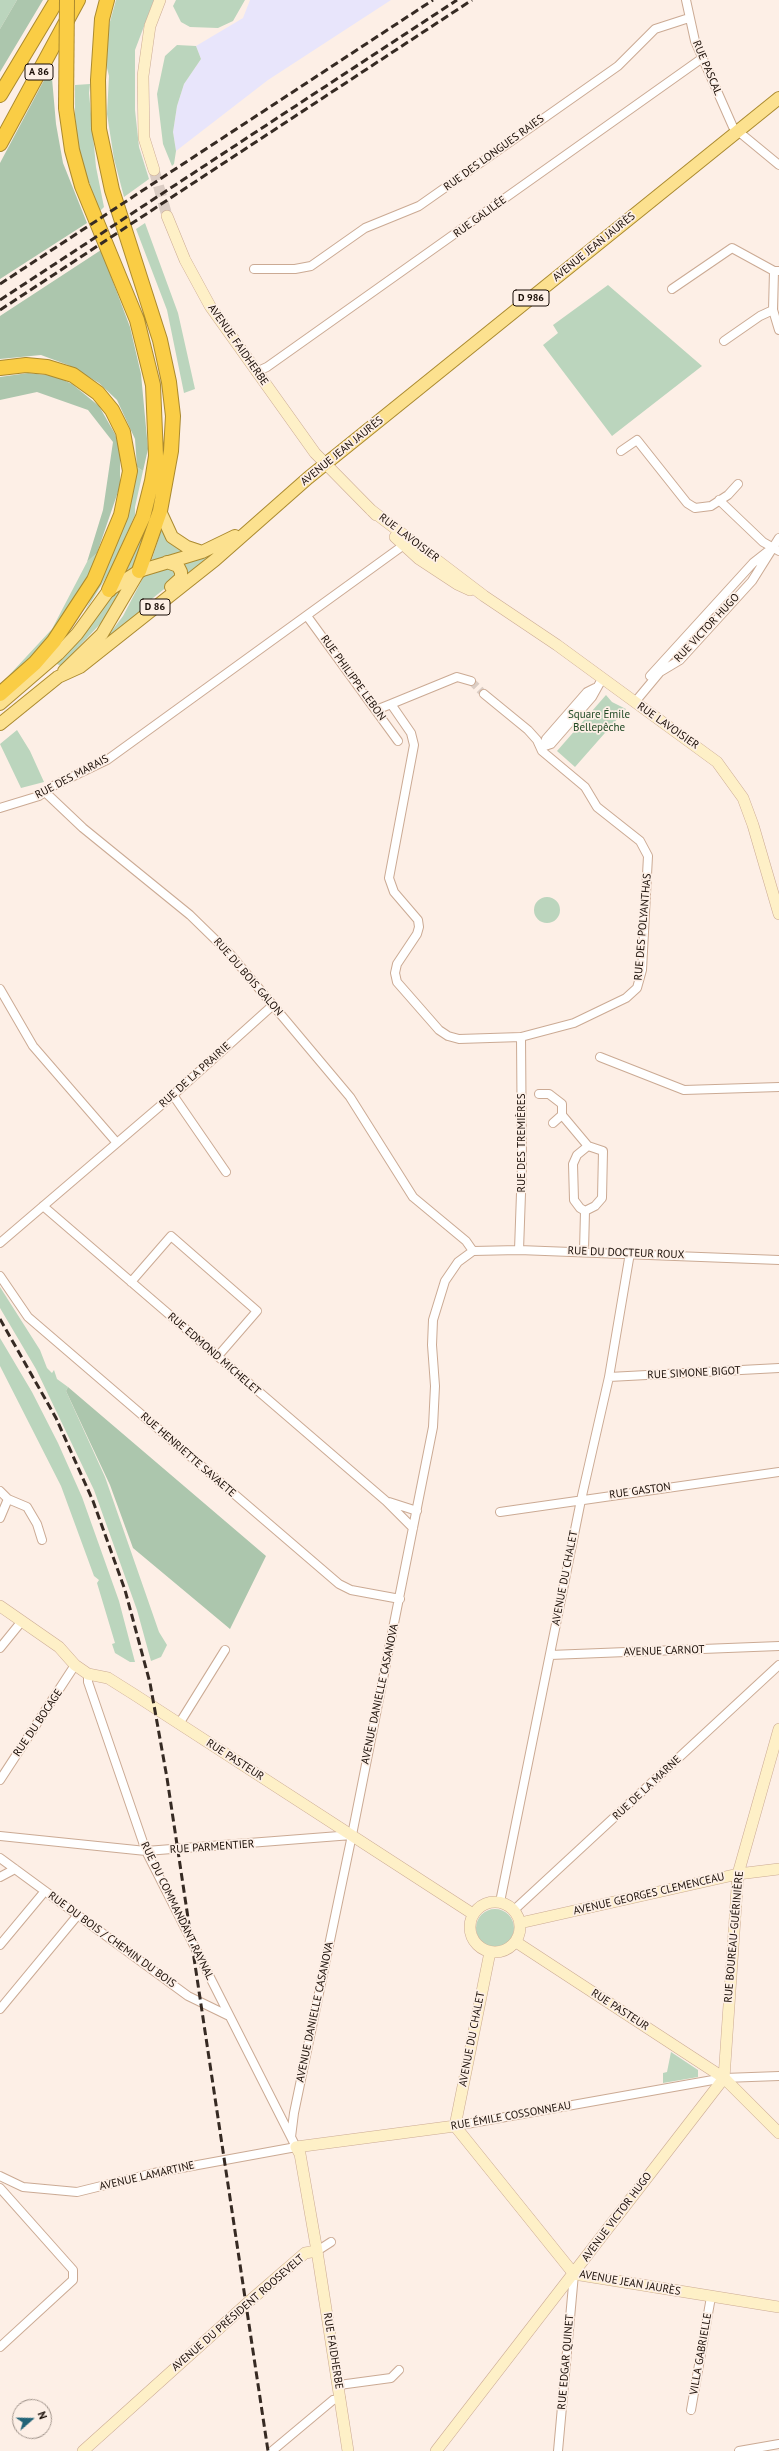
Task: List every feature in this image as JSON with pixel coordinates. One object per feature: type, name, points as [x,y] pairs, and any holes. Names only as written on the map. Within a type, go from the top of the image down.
[{"type":"highway","name":"A 86","points":[[0,95],[57,0]]},
{"type":"highway","points":[[67,0],[66,108],[72,150],[82,186],[137,320],[154,385],[156,456],[152,481],[143,516],[109,590]]},
{"type":"highway","name":"A 86","points":[[0,144],[78,0]]},
{"type":"highway","points":[[107,0],[102,19],[98,80],[99,129],[112,190],[160,340],[169,382],[173,416],[171,451],[160,511],[139,571]]},
{"type":"highway","points":[[0,368],[26,365],[47,367],[73,375],[98,393],[112,410],[123,432],[130,471],[121,515],[94,580],[54,641],[35,663],[0,694]]},
{"type":"main road","name":"AVENUE JEAN JAURÈS","points":[[247,530],[779,98]]},
{"type":"main road","points":[[160,511],[172,537],[186,547],[202,552]]},
{"type":"main road","name":"D 86","points":[[0,704],[58,654],[77,634],[109,590],[139,571],[202,552],[247,530]]},
{"type":"main road","name":"D 86","points":[[0,724],[58,677],[80,667],[215,560],[247,530]]},
{"type":"main road","points":[[145,614],[155,601],[181,578],[178,566],[167,562]]},
{"type":"main road","points":[[58,677],[102,634],[139,571]]},
{"type":"street","points":[[154,170],[144,138],[143,76],[150,26],[160,0]]},
{"type":"street","name":"RUE PASCAL","points":[[686,0],[689,18],[701,59],[733,127],[779,165]]},
{"type":"street","name":"RUE DES LONGUES RAIES","points":[[254,269],[303,268],[318,263],[365,228],[426,202],[618,66],[656,29],[689,18]]},
{"type":"street","name":"RUE GALILÉE","points":[[256,372],[267,367],[701,59]]},
{"type":"street","name":"AVENUE FAIDHERBE","points":[[167,216],[185,260],[210,306],[256,372],[326,465]]},
{"type":"street","points":[[672,289],[732,248],[777,271],[773,310],[779,330]]},
{"type":"street","points":[[724,341],[760,316],[773,310]]},
{"type":"street","points":[[621,451],[637,440],[691,506],[707,507],[719,500],[738,484]]},
{"type":"street","name":"RUE LAVOISIER","points":[[326,465],[407,543],[557,645],[713,758],[737,789],[753,825],[779,914]]},
{"type":"street","points":[[719,500],[763,542],[776,549]]},
{"type":"street","name":"RUE VICTOR HUGO","points":[[633,700],[660,672],[680,660],[752,581],[776,549],[779,538]]},
{"type":"street","name":"RUE DES MARAIS","points":[[0,808],[39,796],[100,765],[407,543]]},
{"type":"street","name":"RUE PHILIPPE LEBON","points":[[308,616],[398,741]]},
{"type":"street","points":[[376,710],[457,677],[471,681]]},
{"type":"street","points":[[543,748],[551,744],[592,697],[595,688],[602,679]]},
{"type":"street","name":"RUE DES POLYANTHAS","points":[[391,704],[411,733],[414,745],[390,878],[394,892],[418,920],[419,927],[417,934],[397,964],[395,977],[439,1030],[448,1036],[459,1039],[521,1037],[568,1026],[626,998],[637,988],[642,970],[649,862],[646,850],[640,841],[597,807],[585,787],[543,748],[531,733],[484,694]]},
{"type":"street","name":"RUE DU BOIS GALON","points":[[45,792],[83,828],[190,915],[230,954],[272,1006],[350,1097],[413,1197],[466,1241],[473,1251]]},
{"type":"street","points":[[0,989],[33,1046],[117,1143]]},
{"type":"street","name":"RUE DE LA PRAIRIE","points":[[0,1243],[173,1095],[272,1006]]},
{"type":"street","name":"RUE DES TREMIÈRES","points":[[519,1250],[522,1164],[521,1037]]},
{"type":"street","points":[[600,1057],[684,1090],[779,1087]]},
{"type":"street","points":[[539,1094],[549,1094],[562,1104],[562,1115],[588,1146],[603,1151],[603,1193],[599,1202],[585,1210]]},
{"type":"street","points":[[173,1095],[226,1172]]},
{"type":"street","points":[[553,1124],[562,1115]]},
{"type":"street","points":[[585,1210],[580,1208],[574,1200],[573,1164],[577,1155],[588,1146]]},
{"type":"street","name":"RUE EDMOND MICHELET","points":[[43,1206],[386,1501],[413,1528]]},
{"type":"street","points":[[584,1251],[585,1210]]},
{"type":"street","points":[[130,1282],[171,1236],[257,1311],[218,1356]]},
{"type":"street","name":"RUE DU DOCTEUR ROUX","points":[[473,1251],[584,1251],[779,1260]]},
{"type":"street","name":"AVENUE DANIELLE CASANOVA","points":[[294,2142],[294,2112],[400,1599],[434,1416],[435,1386],[432,1345],[433,1320],[447,1277],[463,1256],[473,1251]]},
{"type":"street","name":"AVENUE DU CHALET","points":[[500,1902],[581,1500],[609,1378],[630,1253]]},
{"type":"street","name":"RUE HENRIETTE SAVAETE","points":[[0,1276],[28,1317],[339,1584],[351,1590],[400,1599]]},
{"type":"street","name":"RUE SIMONE BIGOT","points":[[609,1378],[779,1368]]},
{"type":"street","name":"RUE GASTON","points":[[500,1512],[779,1472]]},
{"type":"street","points":[[0,1491],[8,1499],[27,1507],[37,1524],[42,1540]]},
{"type":"street","points":[[0,1518],[8,1499]]},
{"type":"street","name":"RUE EDMOND MICHELET","points":[[386,1501],[417,1511]]},
{"type":"street","name":"RUE PASTEUR","points":[[0,1606],[59,1647],[75,1665],[88,1674],[108,1678],[473,1914]]},
{"type":"street","points":[[0,1648],[22,1621]]},
{"type":"street","name":"AVENUE CARNOT","points":[[550,1655],[779,1646]]},
{"type":"street","points":[[179,1724],[225,1650]]},
{"type":"street","name":"RUE DU BOCAGE","points":[[0,1780],[75,1665]]},
{"type":"street","name":"RUE DE LA MARNE","points":[[514,1910],[779,1665]]},
{"type":"street","name":"RUE DU COMMANDANT RAYNAL","points":[[88,1674],[88,1682],[146,1851],[227,2015],[294,2142]]},
{"type":"street","name":"RUE BOUREAU-GUÉRINIÈRE","points":[[724,2078],[738,1874],[779,1729]]},
{"type":"street","name":"RUE PARMENTIER","points":[[0,1836],[146,1851],[352,1835]]},
{"type":"street","name":"RUE DU BOIS / CHEMIN DU BOIS","points":[[0,1858],[188,1996],[227,2015]]},
{"type":"street","points":[[0,1877],[15,1869]]},
{"type":"street","name":"AVENUE GEORGES CLEMENCEAU","points":[[520,1923],[738,1874],[779,1869]]},
{"type":"street","points":[[0,1945],[45,1891]]},
{"type":"street","points":[[500,1902],[514,1910],[520,1923],[520,1933],[516,1942],[504,1951],[490,1952],[482,1950],[472,1937],[470,1922],[473,1914],[485,1904],[500,1902]]},
{"type":"street","points":[[0,2009],[77,1916]]},
{"type":"street","name":"RUE PASTEUR","points":[[516,1942],[724,2078],[779,2133]]},
{"type":"street","name":"AVENUE DU CHALET","points":[[455,2126],[490,1952]]},
{"type":"street","name":"RUE ÉMILE COSSONNEAU","points":[[294,2142],[455,2126],[724,2078],[779,2076]]},
{"type":"street","name":"AVENUE VICTOR HUGO","points":[[436,2451],[724,2078]]},
{"type":"street","name":"AVENUE JEAN JAURÈS","points":[[455,2126],[574,2274],[779,2307]]},
{"type":"street","name":"AVENUE LAMARTINE","points":[[0,2176],[23,2187],[77,2192],[154,2172],[294,2142]]},
{"type":"street","name":"AVENUE DU PRÉSIDENT ROOSEVELT","points":[[83,2451],[305,2253],[317,2251],[300,2154],[294,2142]]},
{"type":"street","points":[[0,2188],[73,2270],[73,2280],[0,2347]]},
{"type":"street","points":[[317,2251],[332,2242]]},
{"type":"street","name":"RUE FAIDHERBE","points":[[317,2251],[348,2451]]},
{"type":"street","name":"RUE EDGAR QUINET","points":[[558,2451],[574,2274]]},
{"type":"street","name":"VILLA GABRIELLE","points":[[691,2410],[711,2297]]},
{"type":"street","points":[[339,2386],[390,2378],[399,2370]]},
{"type":"street","points":[[272,2451],[333,2400],[341,2399]]},
{"type":"street","points":[[739,2451],[779,2444]]},
{"type":"shaded area","points":[[250,0],[391,0],[268,80],[176,151],[173,132],[177,106],[184,84],[201,59],[196,46],[243,18]]},
{"type":"green space","points":[[0,0],[17,0],[0,29]]},
{"type":"green space","points":[[17,0],[43,0],[0,72],[0,29]]},
{"type":"green space","points":[[116,0],[154,0],[135,50],[135,110],[139,147],[149,179],[124,197],[114,159],[107,114],[109,76],[107,68],[106,36]]},
{"type":"green space","points":[[176,0],[245,0],[233,21],[218,28],[190,27],[181,22],[173,6]]},
{"type":"green space","points":[[177,45],[196,46],[201,59],[184,84],[177,106],[173,132],[176,151],[174,164],[172,166],[163,144],[157,94],[165,56]]},
{"type":"green space","points":[[51,67],[56,124],[63,163],[87,223],[0,279],[0,163]]},
{"type":"green space","points":[[90,84],[89,93],[96,167],[104,207],[100,211],[86,175],[78,144],[75,116],[75,85]]},
{"type":"green space","points":[[145,223],[178,313],[195,389],[184,393],[167,310],[136,229]]},
{"type":"green space","points":[[101,250],[130,327],[141,374],[148,449],[143,471],[137,467],[135,439],[117,400],[99,383],[68,365],[41,355],[0,359],[0,316]]},
{"type":"green space","points":[[608,285],[702,366],[612,436],[543,345],[558,333],[553,325]]},
{"type":"green space","points":[[28,373],[55,376],[72,384],[99,406],[115,434],[120,449],[120,486],[97,553],[87,562],[103,510],[113,442],[88,410],[37,392],[0,400],[0,377]]},
{"type":"green space","points":[[137,467],[143,471],[135,507],[135,515],[109,573],[84,613],[102,577],[131,503]]},
{"type":"green space","points":[[149,515],[154,516],[133,568],[127,570]]},
{"type":"green space","points":[[162,528],[184,552],[151,562]]},
{"type":"green space","points":[[97,553],[90,578],[36,657],[0,685],[52,629],[87,562]]},
{"type":"green space","points":[[213,554],[187,576],[184,564]]},
{"type":"green space","points":[[171,569],[175,573],[173,582],[148,602],[139,615],[105,640],[123,616],[144,576]]},
{"type":"green space","points":[[120,589],[122,591],[102,622],[61,666],[55,663],[117,590]]},
{"type":"green space","name":"Square Émile Bellepêche","points":[[606,695],[612,702],[626,709],[575,767],[557,751]]},
{"type":"green space","points":[[17,730],[30,751],[44,782],[21,788],[0,744]]},
{"type":"green space","points":[[547,897],[556,901],[560,910],[556,919],[547,923],[538,919],[534,910],[538,901]]},
{"type":"green space","points":[[0,1287],[40,1350],[47,1368],[52,1373],[54,1370],[57,1379],[68,1387],[66,1391],[105,1477],[159,1632],[167,1645],[161,1657],[151,1661],[137,1610],[94,1490],[36,1369],[0,1308]]},
{"type":"green space","points":[[0,1338],[32,1392],[58,1443],[82,1497],[119,1601],[135,1662],[130,1662],[115,1653],[112,1644],[115,1643],[97,1583],[99,1580],[94,1576],[61,1486],[0,1366]]},
{"type":"green space","points":[[68,1387],[266,1556],[230,1629],[133,1548],[110,1485],[66,1391]]},
{"type":"green space","points":[[491,1909],[499,1909],[506,1912],[511,1917],[514,1928],[511,1939],[506,1944],[499,1947],[491,1947],[484,1944],[479,1939],[476,1932],[476,1924],[479,1917],[484,1912]]},
{"type":"green space","points":[[671,2052],[698,2070],[698,2077],[663,2083],[663,2073],[667,2072]]},
{"type":"tunnel","points":[[154,170],[167,216]]},
{"type":"tunnel","points":[[471,681],[484,694]]},
{"type":"railway","points":[[0,284],[433,0]]},
{"type":"railway","points":[[0,300],[457,0]]},
{"type":"railway","points":[[0,310],[472,0]]},
{"type":"railway","points":[[0,1319],[56,1418],[93,1501],[125,1590],[150,1683],[167,1778],[268,2451]]}]
